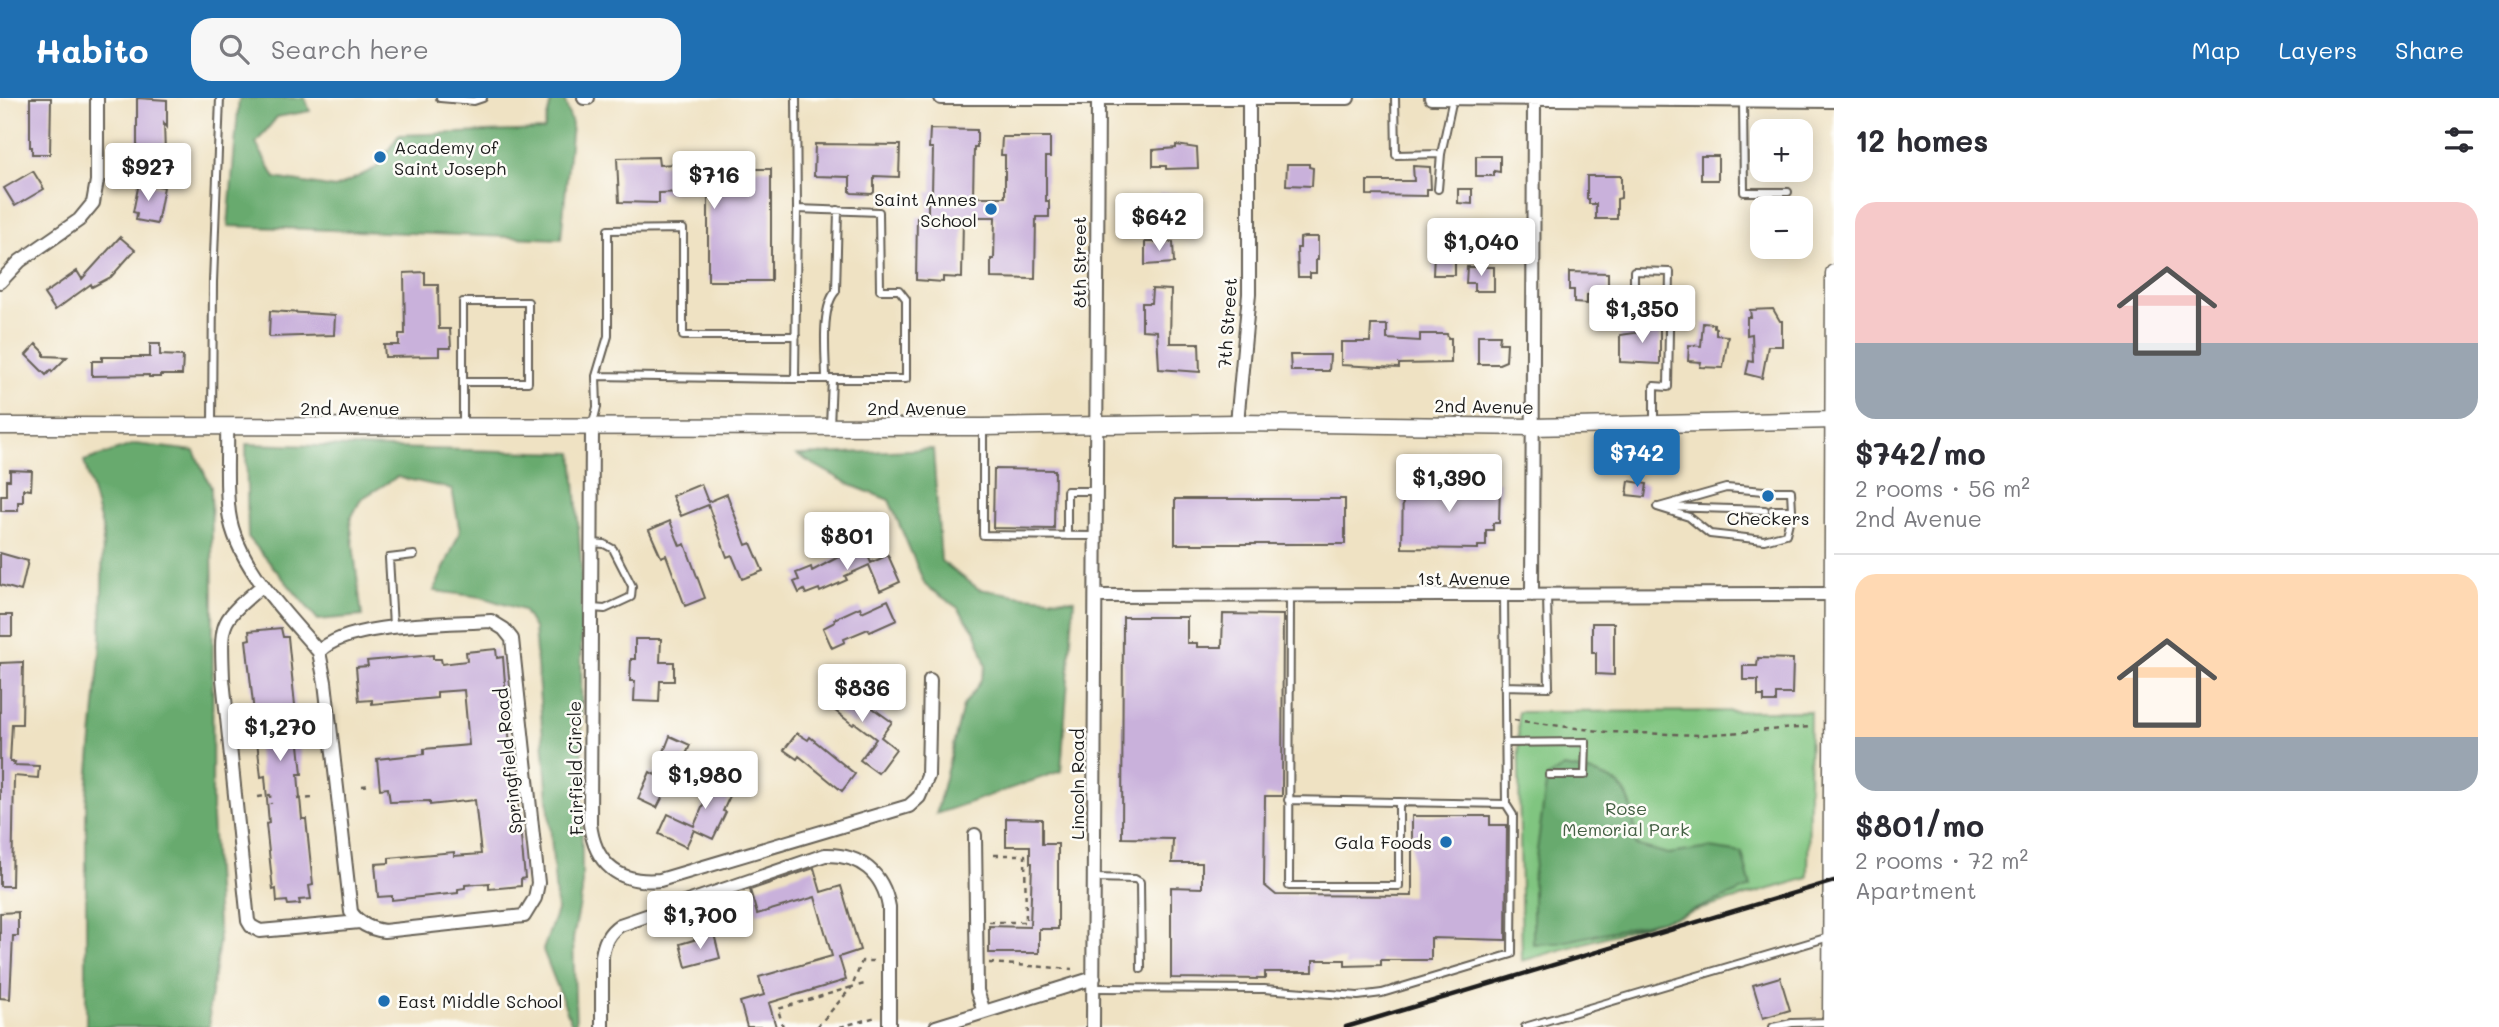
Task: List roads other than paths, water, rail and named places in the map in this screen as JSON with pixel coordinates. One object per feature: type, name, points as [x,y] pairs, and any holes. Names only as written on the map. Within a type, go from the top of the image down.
[{"type":"street","points":[[0,282],[20,261],[79,220],[93,203],[97,181],[97,98]]},
{"type":"street","points":[[941,98],[1348,98]]},
{"type":"street","name":"8th Street","points":[[1096,425],[1098,98]]},
{"type":"street","points":[[1431,98],[1834,101]]},
{"type":"street","name":"7th Street","points":[[1237,423],[1249,294],[1249,99]]},
{"type":"street","points":[[1532,595],[1534,99]]},
{"type":"street","points":[[1832,1023],[1834,273]]},
{"type":"street","name":"2nd Avenue","points":[[0,426],[983,428],[1237,423],[1533,426],[1834,419]]},
{"type":"street","name":"Lincoln Road","points":[[1094,983],[1096,425]]},
{"type":"street","points":[[220,427],[232,528],[263,585],[319,652],[325,682],[351,912],[360,922]]},
{"type":"street","name":"Fairfield Circle","points":[[592,428],[592,834],[600,858],[610,868],[626,877],[644,881],[660,880],[909,806],[919,797],[928,776],[930,680]]},
{"type":"street","name":"Springfield Road","points":[[263,585],[224,622],[222,639],[223,679],[248,921],[251,926],[260,931],[360,922],[368,928],[384,931],[524,916],[532,906],[537,890],[512,639],[504,629],[491,621],[365,630],[338,638],[326,644],[319,652]]},
{"type":"street","name":"1st Avenue","points":[[1096,596],[1833,594]]},
{"type":"street","points":[[975,835],[976,991],[984,1012]]},
{"type":"street","points":[[602,1027],[602,956],[604,945],[613,929],[825,855],[848,856],[858,860],[869,867],[882,883],[889,907],[889,1020]]},
{"type":"street","points":[[936,1027],[1094,983],[1093,1027]]},
{"type":"lane","points":[[220,98],[213,282],[220,427]]},
{"type":"lane","points":[[440,98],[474,102],[483,98]]},
{"type":"lane","points":[[795,379],[796,98]]},
{"type":"lane","points":[[1395,98],[1396,155],[1441,154]]},
{"type":"lane","points":[[1438,189],[1441,154],[1453,98]]},
{"type":"lane","points":[[1744,101],[1744,192],[1788,192]]},
{"type":"lane","points":[[596,376],[906,379],[906,299],[899,290],[880,290],[879,212],[797,209]]},
{"type":"lane","points":[[830,428],[827,309],[830,297],[836,291],[838,210]]},
{"type":"lane","points":[[592,428],[597,407],[596,376],[608,336],[608,230],[683,229],[682,336],[796,336]]},
{"type":"lane","points":[[1634,314],[1634,271],[1670,272],[1668,387],[1654,386],[1654,423]]},
{"type":"lane","points":[[463,382],[528,382],[528,302],[463,302],[463,382],[463,427]]},
{"type":"lane","points":[[983,428],[983,535],[1096,536]]},
{"type":"lane","points":[[1726,488],[1791,491],[1792,510],[1786,534],[1764,540],[1710,534],[1689,517],[1657,507],[1726,488]]},
{"type":"lane","points":[[1067,536],[1067,491],[1096,491]]},
{"type":"lane","points":[[1657,507],[1792,510]]},
{"type":"lane","points":[[592,608],[605,609],[631,597],[632,586],[613,549],[604,544],[593,543]]},
{"type":"lane","points":[[393,628],[389,558],[414,555]]},
{"type":"lane","points":[[1094,983],[1358,996],[1381,993],[1512,954],[1513,815],[1506,804],[1504,595]]},
{"type":"lane","points":[[1504,686],[1549,687],[1547,595]]},
{"type":"lane","points":[[1290,596],[1289,886],[1399,886],[1399,802]]},
{"type":"lane","points":[[1505,743],[1586,742],[1585,775],[1549,775]]},
{"type":"lane","points":[[1288,800],[1506,804]]},
{"type":"lane","points":[[1094,878],[1135,878],[1140,882],[1141,969]]},
{"type":"lane","points":[[1525,1027],[1831,936]]},
{"type":"lane","points":[[1773,1027],[1832,1023]]},
{"type":"railway","points":[[1346,1027],[1834,881]]},
{"type":"place","name":"Academy of Saint Joseph","points":[[380,157]]},
{"type":"place","name":"Saint Annes School","points":[[991,209]]},
{"type":"place","name":"Checkers","points":[[1768,496]]},
{"type":"place","name":"Gala Foods","points":[[1446,842]]},
{"type":"place","name":"East Middle School","points":[[384,1001]]},
{"type":"park label","name":"Rose Memorial Park","points":[[1626,818]]}]
